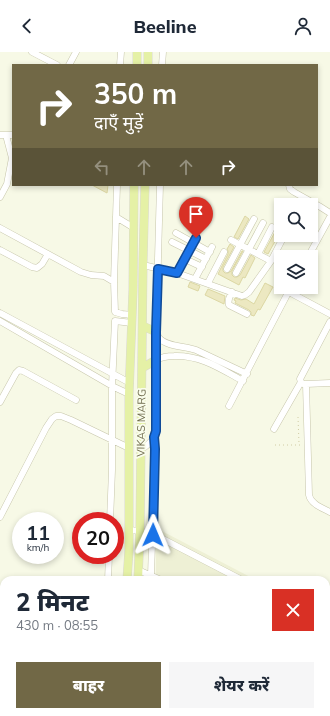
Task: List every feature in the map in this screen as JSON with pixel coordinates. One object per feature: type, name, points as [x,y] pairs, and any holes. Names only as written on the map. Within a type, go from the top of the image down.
[{"type":"main road","points":[[137,52],[137,64]]},
{"type":"main road","points":[[148,52],[148,64]]},
{"type":"main road","points":[[127,576],[129,550],[129,394],[134,186]]},
{"type":"main road","name":"VIKAS MARG","points":[[138,576],[145,186]]},
{"type":"main road","points":[[143,326],[156,332]]},
{"type":"main road","points":[[142,368],[156,360]]},
{"type":"street","points":[[32,52],[55,64]]},
{"type":"street","points":[[70,64],[76,52]]},
{"type":"street","points":[[120,64],[121,52]]},
{"type":"street","points":[[162,64],[163,52]]},
{"type":"street","points":[[0,197],[7,184],[12,158],[6,135]]},
{"type":"street","points":[[110,512],[117,186]]},
{"type":"street","points":[[141,450],[151,441],[156,431],[156,332],[160,186]]},
{"type":"street","points":[[289,186],[290,189],[294,192],[330,214]]},
{"type":"street","points":[[116,217],[134,228]]},
{"type":"street","points":[[312,250],[330,217]]},
{"type":"street","points":[[227,269],[254,218]]},
{"type":"street","points":[[236,273],[263,223]]},
{"type":"street","points":[[258,254],[272,227]]},
{"type":"street","points":[[0,228],[81,272],[91,275],[104,276],[114,282]]},
{"type":"street","points":[[176,233],[211,249],[196,279]]},
{"type":"street","points":[[177,273],[194,240]]},
{"type":"street","points":[[232,240],[270,261]]},
{"type":"street","points":[[172,242],[206,259]]},
{"type":"street","points":[[143,265],[177,273],[242,296],[249,292],[281,242]]},
{"type":"street","points":[[0,250],[37,268],[42,264],[48,254]]},
{"type":"street","points":[[208,283],[224,252]]},
{"type":"street","points":[[185,259],[202,267]]},
{"type":"street","points":[[232,292],[228,299],[229,305],[247,314]]},
{"type":"street","points":[[230,406],[288,294]]},
{"type":"street","points":[[297,294],[330,314]]},
{"type":"street","points":[[115,312],[132,319]]},
{"type":"street","points":[[0,313],[130,383]]},
{"type":"street","points":[[115,321],[132,319]]},
{"type":"street","points":[[0,321],[112,386],[129,394]]},
{"type":"street","points":[[330,322],[300,379],[304,383],[310,500],[330,512]]},
{"type":"street","points":[[156,332],[159,338],[163,341],[172,345],[196,350],[247,374]]},
{"type":"street","points":[[184,356],[185,347]]},
{"type":"street","points":[[156,360],[165,356],[184,356],[201,359],[243,381]]},
{"type":"street","points":[[0,402],[19,370],[23,370],[76,400]]},
{"type":"street","points":[[304,383],[330,383]]},
{"type":"street","points":[[274,429],[304,383]]},
{"type":"street","points":[[0,517],[46,428],[56,416],[61,416],[71,420],[129,448]]},
{"type":"street","points":[[138,570],[151,576],[155,449],[154,437]]},
{"type":"street","points":[[129,530],[140,531],[161,538],[234,576]]},
{"type":"street","points":[[108,576],[109,564]]},
{"type":"path","points":[[298,417],[299,445]]},
{"type":"path","points":[[275,445],[308,445]]},
{"type":"shaded area","points":[[156,528],[248,576],[156,576]]},
{"type":"building","points":[[94,186],[108,186],[107,193]]},
{"type":"building","points":[[245,216],[249,219],[238,239],[234,237]]},
{"type":"building","points":[[274,234],[275,242],[268,254],[264,252]]},
{"type":"building","points":[[230,244],[234,247],[223,267],[223,271],[225,273],[231,271],[242,251],[232,271],[232,275],[234,277],[240,275],[251,255],[255,258],[245,278],[243,277],[239,285],[218,274],[228,254],[227,249]]},
{"type":"building","points":[[190,282],[200,286],[198,291],[188,287]]},
{"type":"building","points":[[265,283],[273,287],[260,310],[258,309],[254,316],[251,315],[249,310],[235,303],[235,298],[241,300],[246,299],[254,304]]},
{"type":"building","points":[[208,289],[225,296],[224,304],[205,295]]},
{"type":"route","points":[[153,535],[158,269],[177,273],[196,238]]}]
